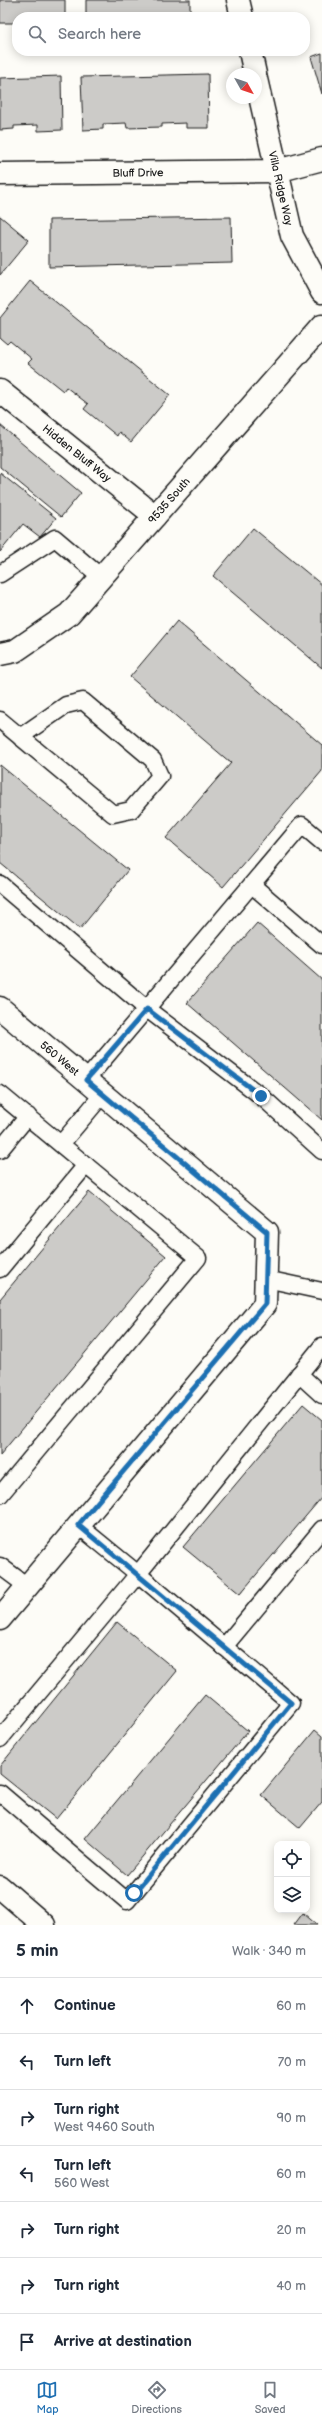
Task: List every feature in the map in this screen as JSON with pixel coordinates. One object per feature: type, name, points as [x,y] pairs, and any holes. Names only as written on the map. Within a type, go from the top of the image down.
[{"type":"street","points":[[238,0],[241,12]]},
{"type":"street","points":[[251,56],[254,68]]},
{"type":"street","name":"Villa Ridge Way","points":[[262,104],[292,236],[322,292]]},
{"type":"street","name":"Bluff Drive","points":[[0,174],[277,171],[322,159]]},
{"type":"street","name":"9535 South","points":[[0,654],[15,651],[69,614],[322,326]]},
{"type":"street","name":"Hidden Bluff Way","points":[[0,391],[155,516]]},
{"type":"street","name":"560 West","points":[[0,1008],[267,1232],[266,1279]]},
{"type":"street","points":[[0,1619],[265,1304],[266,1279]]},
{"type":"street","points":[[0,1887],[44,1925]]},
{"type":"lane","points":[[0,574],[55,538],[101,578]]},
{"type":"lane","points":[[0,720],[20,737],[113,814],[131,810],[160,776],[153,760],[82,701],[66,705],[20,737]]},
{"type":"lane","points":[[86,1080],[302,825],[322,842]]},
{"type":"lane","points":[[0,884],[147,1009],[261,1096],[322,1151]]},
{"type":"lane","points":[[252,885],[322,945]]},
{"type":"lane","points":[[0,1094],[198,1258],[0,1495]]},
{"type":"lane","points":[[61,1144],[103,1094]]},
{"type":"lane","points":[[0,1150],[28,1116]]},
{"type":"lane","points":[[0,1269],[86,1165]]},
{"type":"lane","points":[[266,1279],[322,1291]]},
{"type":"lane","points":[[0,1739],[138,1574],[322,1346]]},
{"type":"lane","points":[[299,1374],[322,1395]]},
{"type":"lane","points":[[0,1793],[127,1901],[291,1703],[78,1525]]},
{"type":"lane","points":[[224,1647],[322,1529]]},
{"type":"lane","points":[[0,1566],[27,1586]]},
{"type":"building","points":[[0,0],[65,0],[65,12],[12,12],[12,23],[0,23]]},
{"type":"building","points":[[86,0],[190,0],[190,12],[86,12]]},
{"type":"building","points":[[322,53],[322,94],[311,57]]},
{"type":"building","points":[[208,74],[209,128],[186,128],[186,123],[162,124],[162,127],[127,128],[126,123],[103,124],[103,129],[83,130],[81,77]]},
{"type":"building","points":[[61,76],[62,130],[38,131],[38,125],[14,126],[14,129],[0,130],[0,78]]},
{"type":"building","points":[[0,216],[29,240],[0,275]]},
{"type":"building","points":[[231,217],[232,263],[49,267],[49,220]]},
{"type":"building","points":[[30,281],[170,395],[131,442],[119,432],[117,436],[84,409],[88,404],[66,387],[63,391],[28,363],[32,359],[10,341],[7,344],[0,338],[0,318]]},
{"type":"building","points":[[0,425],[81,493],[61,517],[0,467]]},
{"type":"building","points":[[0,473],[56,518],[40,537],[23,524],[0,552]]},
{"type":"building","points":[[253,528],[322,585],[322,668],[213,576]]},
{"type":"building","points":[[177,621],[322,745],[322,771],[223,887],[166,838],[231,763],[130,677]]},
{"type":"building","points":[[0,765],[128,870],[80,929],[0,863]]},
{"type":"building","points":[[257,923],[322,980],[322,1120],[187,1003]]},
{"type":"building","points":[[89,1192],[166,1256],[0,1455],[0,1299]]},
{"type":"building","points":[[303,1404],[322,1420],[322,1497],[240,1594],[183,1547]]},
{"type":"building","points":[[117,1622],[177,1671],[56,1819],[0,1774],[0,1766]]},
{"type":"building","points":[[205,1695],[248,1731],[127,1875],[85,1839]]},
{"type":"building","points":[[315,1730],[322,1736],[322,1802],[300,1828],[261,1795]]},
{"type":"building","points":[[303,1913],[317,1925],[294,1925]]},
{"type":"route","points":[[134,1893],[291,1703],[78,1525],[265,1304],[267,1232],[86,1080],[147,1009],[261,1096]]}]
